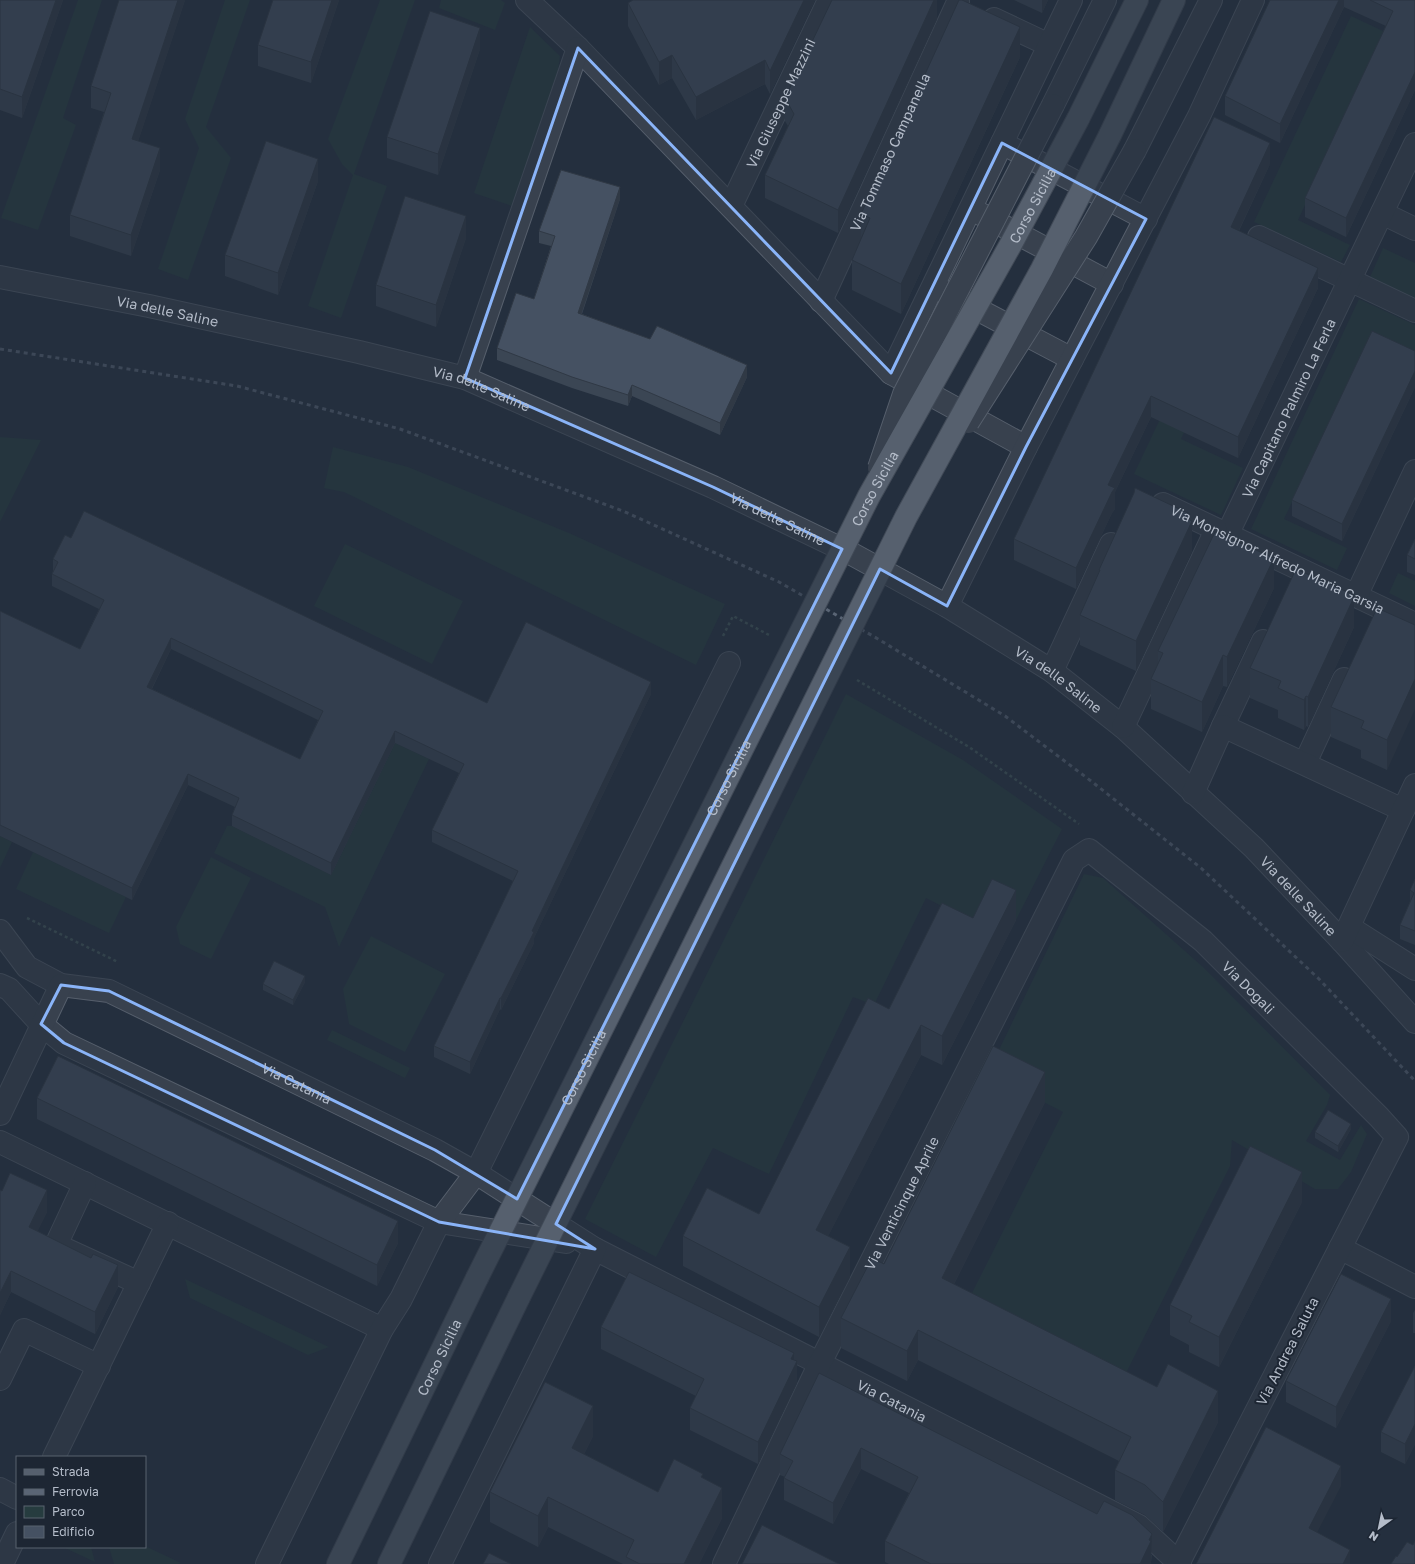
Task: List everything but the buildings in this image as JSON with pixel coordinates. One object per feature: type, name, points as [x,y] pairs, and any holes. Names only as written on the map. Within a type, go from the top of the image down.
[{"type":"main road","name":"Corso Sicilia","points":[[338,1564],[477,1278],[869,496],[1011,244],[1078,119],[1137,0]]},
{"type":"main road","points":[[389,1564],[906,517],[1042,269],[1110,135],[1174,0]]},
{"type":"street","points":[[527,0],[578,48],[891,373],[1026,447]]},
{"type":"street","name":"Via Giuseppe Mazzini","points":[[731,206],[829,0]]},
{"type":"street","points":[[891,373],[1071,0]]},
{"type":"street","points":[[869,496],[904,394],[1053,105],[1105,0]]},
{"type":"street","points":[[906,517],[1082,243],[1135,150],[1211,0]]},
{"type":"street","points":[[947,606],[1026,447],[1199,116],[1253,0]]},
{"type":"street","points":[[955,1],[1049,45]]},
{"type":"street","name":"Via Tommaso Campanella","points":[[821,301],[955,1]]},
{"type":"street","points":[[465,378],[578,48]]},
{"type":"street","points":[[1199,116],[1219,126]]},
{"type":"street","points":[[1002,143],[1146,219]]},
{"type":"street","name":"Via Capitano Palmiro La Ferla","points":[[1123,727],[1350,280],[1415,144]]},
{"type":"street","points":[[970,208],[1112,284]]},
{"type":"street","points":[[1382,213],[1415,229]]},
{"type":"street","points":[[1259,237],[1415,311]]},
{"type":"street","name":"Via delle Saline","points":[[0,277],[188,314],[359,352],[465,378],[720,490],[852,554],[947,606],[1052,671],[1123,727],[1346,934],[1415,1022]]},
{"type":"street","points":[[933,286],[1072,359]]},
{"type":"street","points":[[1356,596],[1415,471]]},
{"type":"street","name":"Via Monsignor Alfredo Maria Garsia","points":[[1147,497],[1415,624]]},
{"type":"street","points":[[1052,671],[1120,525]]},
{"type":"street","points":[[1287,589],[1297,568]]},
{"type":"street","points":[[1368,628],[1378,606]]},
{"type":"street","points":[[1193,793],[1271,623]]},
{"type":"street","points":[[267,1564],[382,1329],[400,1299],[439,1222],[476,1173],[729,663]]},
{"type":"street","points":[[1305,764],[1352,663]]},
{"type":"street","points":[[1223,726],[1404,810]]},
{"type":"street","points":[[1415,785],[1346,934],[1415,968]]},
{"type":"street","name":"Via Dogali","points":[[1089,850],[1203,941],[1379,1116],[1396,1137]]},
{"type":"street","name":"Via Venticinque Aprile","points":[[724,1564],[820,1363],[1074,860],[1089,850]]},
{"type":"street","name":"Via Catania","points":[[0,931],[26,967],[61,985],[109,991],[435,1150],[476,1173],[595,1249],[1140,1526],[1179,1564]]},
{"type":"street","name":"Via Catania","points":[[0,985],[9,989],[41,1024],[64,1043],[439,1222],[563,1242],[595,1249]]},
{"type":"street","points":[[0,1114],[41,1024],[61,985]]},
{"type":"street","name":"Via Andrea Saluta","points":[[1179,1564],[1396,1137]]},
{"type":"street","points":[[0,1142],[382,1329]]},
{"type":"street","points":[[85,1183],[56,1245],[139,1283]]},
{"type":"street","points":[[54,1456],[168,1223]]},
{"type":"street","points":[[1340,1248],[1415,1287]]},
{"type":"street","points":[[440,1564],[595,1249]]},
{"type":"street","points":[[0,1379],[24,1330],[99,1366]]},
{"type":"street","points":[[0,1489],[16,1497]]},
{"type":"street","points":[[2,1564],[16,1535]]},
{"type":"highlighted area","points":[[578,48],[891,373],[1002,143],[1146,219],[1026,447],[947,606],[880,569],[556,1224],[595,1249],[439,1222],[64,1043],[41,1024],[61,985],[109,991],[435,1150],[517,1199],[842,549],[713,487],[465,378]]},
{"type":"green space","points":[[78,0],[102,0],[63,118],[76,125],[38,230],[1,218]]},
{"type":"green space","points":[[225,0],[250,0],[206,127],[231,158],[188,280],[158,269],[199,148],[185,119]]},
{"type":"green space","points":[[380,0],[415,0],[354,174],[387,186],[341,318],[308,306],[353,175],[342,164],[328,139]]},
{"type":"green space","points":[[441,0],[501,0],[505,3],[495,30],[439,8]]},
{"type":"green space","points":[[1351,16],[1415,46],[1378,49],[1298,220],[1350,245],[1341,262],[1254,222]]},
{"type":"green space","points":[[530,27],[560,56],[558,71],[512,206],[474,193]]},
{"type":"green space","points":[[1242,246],[1267,257],[1181,439],[1243,468],[1221,515],[1134,474]]},
{"type":"green space","points":[[1383,248],[1415,263],[1415,298],[1370,277]]},
{"type":"green space","points":[[1359,299],[1415,325],[1415,361],[1369,339],[1284,519],[1347,548],[1337,570],[1251,529]]},
{"type":"green space","points":[[0,437],[41,440],[0,522]]},
{"type":"green space","points":[[333,447],[408,467],[569,533],[725,604],[696,665],[344,492],[324,488]]},
{"type":"green space","points":[[345,544],[463,601],[432,664],[314,606]]},
{"type":"green space","points":[[1398,573],[1415,581],[1415,606],[1389,593]]},
{"type":"green space","points":[[846,694],[963,760],[1062,829],[1016,920],[992,909],[983,927],[926,898],[874,1005],[853,997],[769,1174],[713,1148],[656,1257],[585,1219]]},
{"type":"green space","points":[[395,743],[429,759],[339,947],[325,907],[214,853],[227,826],[232,826],[331,875]]},
{"type":"green space","points":[[0,836],[12,842],[0,868]]},
{"type":"green space","points":[[33,852],[126,897],[109,933],[16,889]]},
{"type":"green space","points":[[211,857],[251,878],[211,959],[180,944],[176,927]]},
{"type":"green space","points":[[1084,874],[1103,878],[1204,968],[1330,1095],[1327,1105],[1306,1141],[1340,1160],[1361,1125],[1367,1134],[1351,1172],[1338,1189],[1315,1189],[1232,1140],[1230,1166],[1125,1375],[970,1297],[1063,1112],[993,1076],[996,1056]]},
{"type":"green space","points":[[371,936],[445,974],[405,1052],[349,1024],[343,989]]},
{"type":"green space","points":[[332,1030],[410,1068],[405,1078],[327,1040]]},
{"type":"green space","points":[[185,1279],[329,1347],[308,1355],[190,1298]]},
{"type":"green space","points":[[146,1546],[181,1563],[178,1564],[114,1564],[109,1548],[146,1548]]},
{"type":"green space","points":[[65,1548],[91,1548],[95,1562]]},
{"type":"railway","points":[[0,349],[237,386],[400,429],[623,511],[779,582],[878,639],[1005,716],[1091,781],[1201,868],[1319,979],[1415,1081]]}]
